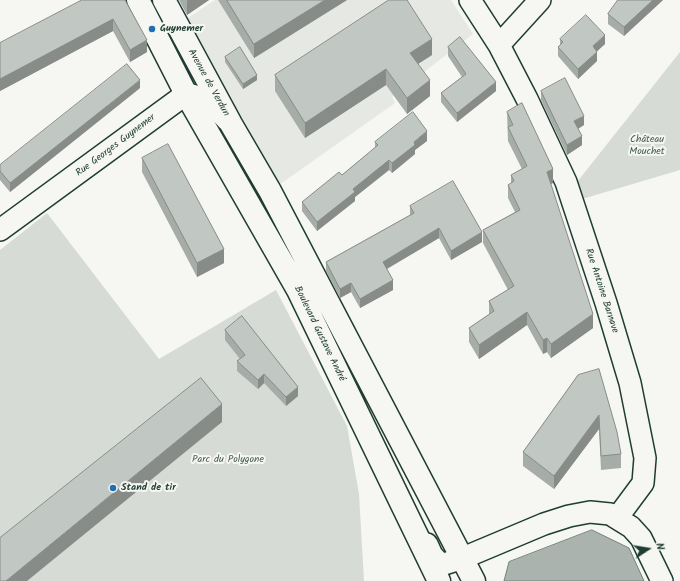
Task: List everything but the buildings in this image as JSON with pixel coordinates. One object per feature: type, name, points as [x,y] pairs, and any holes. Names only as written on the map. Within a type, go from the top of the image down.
[{"type":"main road","points":[[138,0],[186,94]]},
{"type":"main road","name":"Avenue de Verdun","points":[[164,0],[231,124]]},
{"type":"main road","name":"Boulevard Gustave André","points":[[186,94],[292,280],[393,484],[439,581]]},
{"type":"main road","name":"Boulevard Gustave André","points":[[231,124],[270,191],[457,560],[474,581]]},
{"type":"street","name":"Rue Antoine Barnave","points":[[470,0],[499,45],[527,99],[566,182],[606,303],[630,383],[645,458],[643,483],[617,518]]},
{"type":"street","points":[[499,45],[540,0]]},
{"type":"street","points":[[186,94],[199,96],[215,107],[231,124]]},
{"type":"street","name":"Rue Georges Guynemer","points":[[0,230],[186,94]]},
{"type":"street","points":[[292,280],[306,262]]},
{"type":"street","points":[[393,484],[414,518],[432,556],[441,565],[569,516],[590,512],[610,514],[631,527],[641,538],[662,581]]},
{"type":"shaded area","points":[[215,0],[451,0],[473,34],[392,97],[395,103],[279,185],[188,18]]},
{"type":"shaded area","points":[[592,530],[629,548],[644,581],[504,581],[509,562]]},
{"type":"green space","name":"Château Mouchet","points":[[680,52],[680,170],[582,199],[577,182]]},
{"type":"green space","name":"Parc du Polygone","points":[[47,213],[159,359],[276,290],[347,426],[359,494],[364,581],[0,581],[0,250]]},
{"type":"place","name":"Guynemer","points":[[152,29]]},
{"type":"place","name":"Stand de tir","points":[[113,488]]}]
